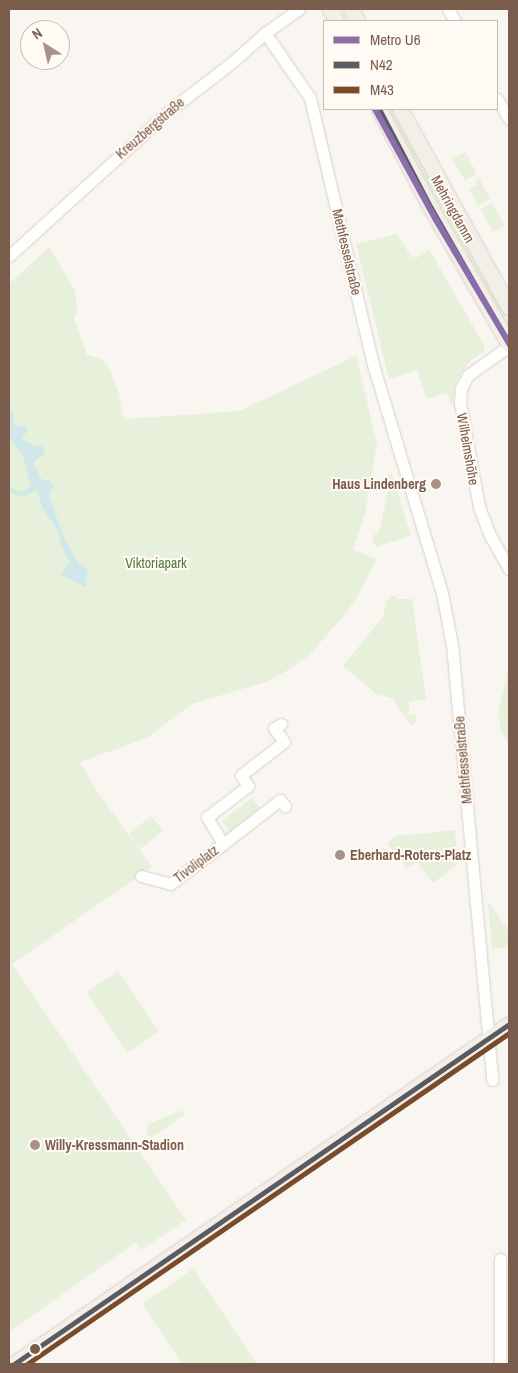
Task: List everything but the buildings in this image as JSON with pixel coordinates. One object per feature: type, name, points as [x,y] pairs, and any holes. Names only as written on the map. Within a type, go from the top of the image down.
[{"type":"main road","name":"Mehringdamm","points":[[380,110],[509,345]]},
{"type":"main road","name":"Mehringdamm","points":[[401,110],[509,307]]},
{"type":"main road","points":[[14,1364],[509,1024]]},
{"type":"street","name":"Kreuzbergstraße","points":[[9,256],[170,110],[230,64],[265,33],[299,9]]},
{"type":"street","name":"Methfesselstraße","points":[[265,33],[310,98],[372,361],[442,593],[452,645],[492,1080]]},
{"type":"street","points":[[498,101],[509,119]]},
{"type":"street","name":"Wilhelmshöhe","points":[[509,345],[468,375],[461,388],[460,403],[478,506],[490,535],[509,569]]},
{"type":"street","name":"Tivoliplatz","points":[[223,844],[207,817],[248,786],[241,775],[284,742],[274,728],[281,724]]},
{"type":"street","name":"Tivoliplatz","points":[[141,876],[170,884],[280,800],[285,806]]},
{"type":"street","points":[[500,1259],[500,1364]]},
{"type":"green space","points":[[387,110],[394,110],[453,221],[509,319],[509,332]]},
{"type":"green space","points":[[465,152],[477,174],[465,181],[453,159]]},
{"type":"green space","points":[[479,178],[490,199],[478,206],[469,189],[477,185],[475,181]]},
{"type":"green space","points":[[492,203],[505,226],[493,232],[481,209]]},
{"type":"green space","points":[[397,234],[412,258],[416,256],[417,258],[429,249],[485,347],[484,352],[470,361],[460,375],[455,384],[453,404],[451,405],[447,393],[427,399],[417,370],[389,379],[356,244]]},
{"type":"green space","name":"Viktoriapark","points":[[49,247],[74,289],[78,310],[74,318],[87,355],[102,359],[110,369],[119,394],[122,414],[126,419],[239,411],[356,356],[377,443],[365,513],[353,550],[377,559],[356,599],[343,617],[309,655],[290,669],[266,682],[192,704],[147,738],[80,762],[96,790],[152,867],[12,964],[186,1220],[141,1250],[135,1243],[9,1332],[9,284]]},
{"type":"green space","points":[[392,473],[411,536],[376,547],[372,541],[374,535],[379,531],[389,488],[387,476]]},
{"type":"green space","points":[[391,596],[396,596],[398,599],[412,599],[426,700],[409,701],[409,715],[416,715],[416,723],[411,725],[394,702],[394,699],[379,696],[343,666],[385,614],[383,612],[387,606],[385,604]]},
{"type":"green space","points":[[509,666],[509,743],[501,732],[498,714]]},
{"type":"green space","points":[[252,798],[261,810],[231,833],[222,821]]},
{"type":"green space","points":[[151,816],[163,831],[140,849],[128,834]]},
{"type":"green space","points":[[455,830],[458,864],[433,883],[417,862],[407,869],[387,843],[396,836]]},
{"type":"green space","points":[[488,901],[509,931],[509,947],[492,949]]},
{"type":"green space","points":[[118,971],[159,1032],[127,1053],[86,992]]},
{"type":"green space","points":[[183,1110],[184,1115],[152,1137],[147,1134],[148,1124]]},
{"type":"green space","points":[[193,1269],[257,1364],[182,1364],[142,1304]]},
{"type":"water","points":[[9,406],[13,412],[13,421],[16,427],[24,425],[28,429],[22,439],[33,445],[42,446],[45,451],[45,454],[34,461],[34,465],[42,480],[48,480],[54,485],[49,496],[65,540],[78,562],[88,570],[85,587],[61,575],[69,561],[62,547],[58,531],[42,507],[37,491],[21,497],[9,492],[9,486],[20,492],[25,491],[31,485],[23,456],[9,437]]},
{"type":"metro line","name":"U6","points":[[376,110],[436,220],[509,343]]},
{"type":"transit line","name":"N42","points":[[380,110],[431,208],[509,344]]},
{"type":"transit line","name":"N42","points":[[14,1364],[509,1024]]},
{"type":"transit line","name":"M43","points":[[27,1364],[509,1033]]},
{"type":"place","name":"Haus Lindenberg","points":[[436,484]]},
{"type":"place","name":"Eberhard-Roters-Platz","points":[[340,855]]},
{"type":"place","name":"Willy-Kressmann-Stadion","points":[[35,1145]]}]
